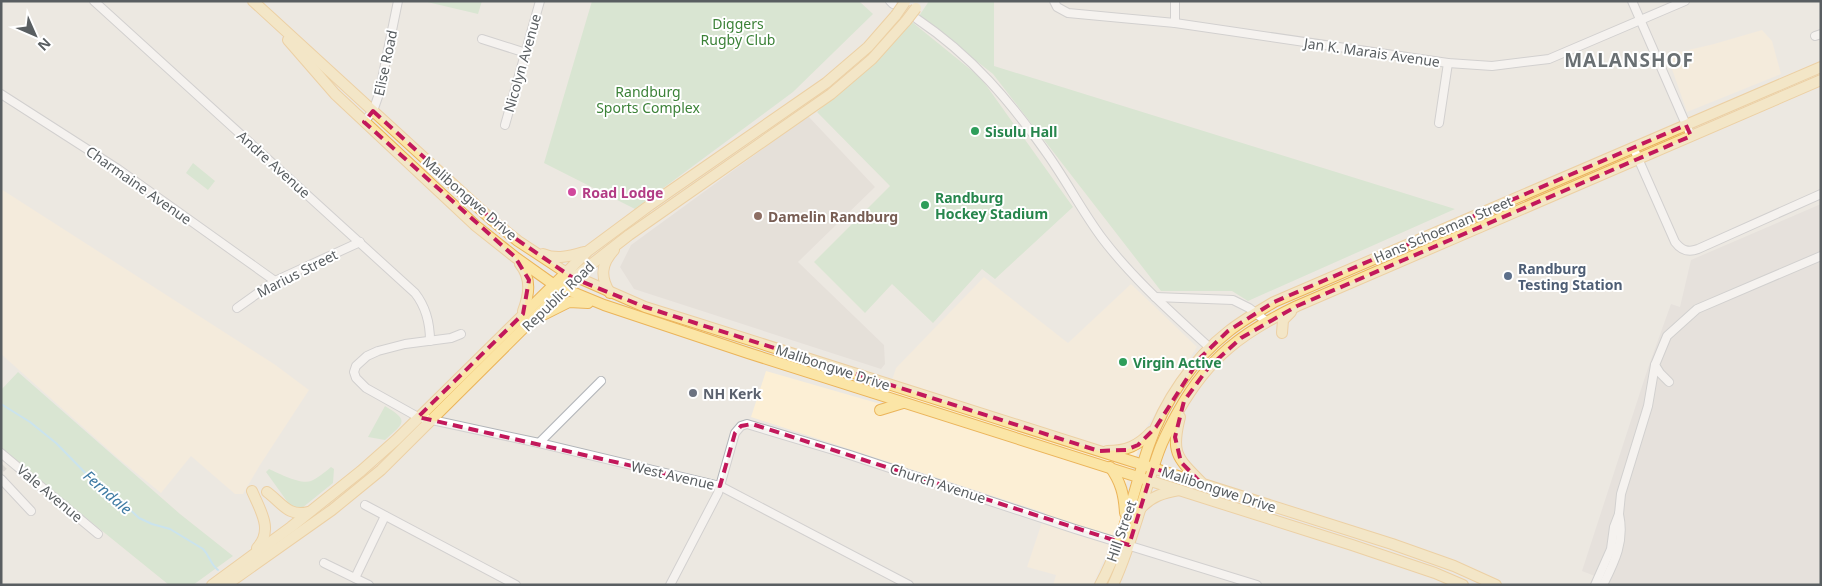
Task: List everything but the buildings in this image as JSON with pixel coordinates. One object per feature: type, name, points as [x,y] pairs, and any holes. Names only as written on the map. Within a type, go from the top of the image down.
[{"type":"main road","name":"Malibongwe Drive","points":[[248,1],[278,29],[335,94],[476,226],[553,284],[604,305],[867,391],[1139,476],[1420,568],[1462,585]]},
{"type":"main road","name":"Malibongwe Drive","points":[[253,1],[487,216],[531,250],[570,275],[645,307],[1407,549],[1454,566],[1496,585]]},
{"type":"main road","name":"Republic Road","points":[[226,585],[297,536],[359,489],[393,459],[564,288],[570,275],[588,251],[650,205],[826,83],[868,47],[906,2]]},
{"type":"main road","name":"Republic Road","points":[[212,585],[361,471],[553,284],[570,275],[629,235],[831,94],[872,59],[912,20],[918,5]]},
{"type":"main road","name":"Hans Schoeman Street","points":[[1139,476],[1156,426],[1180,384],[1210,348],[1228,331],[1255,313],[1274,302],[1821,66]]},
{"type":"main road","name":"Hans Schoeman Street","points":[[1150,480],[1168,430],[1184,401],[1200,379],[1222,352],[1266,321],[1821,80]]},
{"type":"main road","points":[[610,293],[603,280],[602,270],[611,253],[629,235]]},
{"type":"main road","points":[[531,250],[555,258],[566,258],[588,251]]},
{"type":"main road","points":[[515,257],[523,267],[529,280],[529,290],[523,314]]},
{"type":"main road","points":[[531,321],[569,302],[579,301],[604,305]]},
{"type":"main road","points":[[1282,333],[1284,319],[1297,306]]},
{"type":"main road","points":[[867,391],[880,409],[906,402]]},
{"type":"main road","points":[[1184,401],[1175,436],[1176,450],[1182,462],[1202,484]]},
{"type":"main road","points":[[1099,451],[1126,450],[1138,444],[1156,426]]},
{"type":"main road","points":[[1110,468],[1122,489],[1126,519]]},
{"type":"main road","name":"Hill Street","points":[[1113,585],[1124,543],[1126,519],[1139,476]]},
{"type":"main road","name":"Hill Street","points":[[1100,585],[1124,543],[1150,480]]},
{"type":"main road","points":[[1140,508],[1149,499],[1157,495],[1180,490]]},
{"type":"main road","points":[[242,563],[266,535],[264,522],[252,491]]},
{"type":"main road","points":[[267,492],[289,511],[297,514],[310,511]]},
{"type":"street","name":"Andre Avenue","points":[[94,1],[415,293],[421,300],[428,316],[430,341]]},
{"type":"street","name":"Elise Road","points":[[364,122],[372,111],[378,94],[398,1]]},
{"type":"street","name":"Nicolyn Avenue","points":[[505,125],[540,1]]},
{"type":"street","name":"Jan K. Marais Avenue","points":[[1054,1],[1057,7],[1068,14],[1175,23],[1448,63],[1492,66],[1549,59],[1685,1]]},
{"type":"street","points":[[1175,1],[1175,23]]},
{"type":"street","points":[[1632,1],[1691,136]]},
{"type":"street","points":[[912,20],[963,54],[995,86],[1048,156],[1087,218],[1126,269],[1210,348]]},
{"type":"street","points":[[482,39],[526,53]]},
{"type":"street","points":[[1439,123],[1448,63]]},
{"type":"street","name":"Charmaine Avenue","points":[[1,94],[118,169],[275,281]]},
{"type":"street","points":[[1633,147],[1675,242],[1679,248],[1684,250],[1698,249],[1821,194]]},
{"type":"street","name":"Marius Street","points":[[237,308],[275,281],[360,242]]},
{"type":"street","points":[[1595,585],[1606,563],[1619,514],[1621,494],[1648,406],[1655,365],[1667,336],[1697,309],[1821,256]]},
{"type":"street","points":[[1155,297],[1233,300],[1266,321]]},
{"type":"street","points":[[418,417],[360,383],[354,372],[356,366],[378,351],[405,344],[451,338],[461,334]]},
{"type":"street","points":[[1655,365],[1669,382]]},
{"type":"street","points":[[539,443],[601,381]]},
{"type":"street","name":"West Avenue","points":[[418,417],[539,443],[720,486],[909,585]]},
{"type":"street","name":"Church Avenue","points":[[720,486],[732,440],[738,429],[747,424],[1257,585]]},
{"type":"street","name":"Vale Avenue","points":[[1,453],[7,463],[98,534]]},
{"type":"street","points":[[1,479],[32,511]]},
{"type":"street","points":[[670,585],[720,486]]},
{"type":"street","points":[[365,505],[516,585]]},
{"type":"street","points":[[1603,585],[1619,546],[1622,529],[1619,514]]},
{"type":"street","points":[[355,578],[385,516]]},
{"type":"street","points":[[324,563],[369,585]]},
{"type":"highlighted area","points":[[373,111],[506,232],[573,278],[645,307],[1099,451],[1126,450],[1138,445],[1156,427],[1200,358],[1228,331],[1274,302],[1686,125],[1691,136],[1297,306],[1241,338],[1208,368],[1184,401],[1175,437],[1181,462],[1202,484],[1153,468],[1129,545],[752,424],[741,426],[735,433],[720,486],[418,417],[523,314],[529,280],[515,257],[364,122]]},
{"type":"shaded area","points":[[1762,30],[1772,41],[1781,74],[1687,112],[1667,55]]},
{"type":"shaded area","name":"Damelin Randburg","points":[[808,116],[875,187],[798,262],[884,345],[885,364],[881,369],[634,289],[620,267],[631,245]]},
{"type":"shaded area","points":[[1,189],[274,364],[309,390],[243,494],[235,494],[191,456],[161,493],[119,459],[1,354]]},
{"type":"shaded area","points":[[1821,204],[1821,585],[1609,585],[1610,582],[1582,571],[1648,368],[1671,304],[1680,307],[1691,260]]},
{"type":"shaded area","points":[[984,277],[1068,343],[1131,284],[1197,347],[1146,428],[1120,501],[1121,520],[1093,585],[1053,585],[1056,575],[1027,567],[1045,513],[751,417],[766,371],[884,405],[896,368]]},
{"type":"green space","points":[[423,1],[482,1],[478,14]]},
{"type":"green space","name":"Randburg Sports Complex","points":[[592,1],[859,1],[873,14],[793,92],[635,209],[544,163]]},
{"type":"green space","points":[[929,1],[994,1],[994,66],[1455,209],[1248,301],[1232,291],[1161,291],[993,74],[919,16]]},
{"type":"green space","points":[[912,22],[981,78],[1073,207],[995,279],[982,269],[933,323],[892,284],[865,313],[814,262],[890,186],[817,112]]},
{"type":"green space","points":[[193,163],[215,181],[208,190],[186,173]]},
{"type":"green space","points":[[18,372],[180,514],[233,556],[193,585],[169,585],[1,449],[1,390]]},
{"type":"green space","points":[[385,406],[401,419],[400,426],[385,440],[368,437]]},
{"type":"green space","points":[[331,467],[334,469],[333,483],[302,508],[294,508],[289,504],[266,472],[269,469],[290,478],[307,482]]},
{"type":"waterway","name":"Ferndale","points":[[1,404],[30,422],[56,443],[103,491],[125,505],[139,518],[170,529],[203,549],[218,570]]},
{"type":"tunnel","points":[[1,469],[4,466]]},
{"type":"place","name":"Sisulu Hall","points":[[975,131]]},
{"type":"place","name":"Road Lodge","points":[[572,192]]},
{"type":"place","name":"Randburg Hockey Stadium","points":[[925,205]]},
{"type":"place","name":"Damelin Randburg","points":[[758,216]]},
{"type":"place","name":"Randburg Testing Station","points":[[1508,276]]},
{"type":"place","name":"Virgin Active","points":[[1123,362]]},
{"type":"place","name":"NH Kerk","points":[[693,393]]},
{"type":"district","name":"MALANSHOF","points":[[1629,60]]},
{"type":"park label","name":"Diggers Rugby Club","points":[[738,32]]}]
